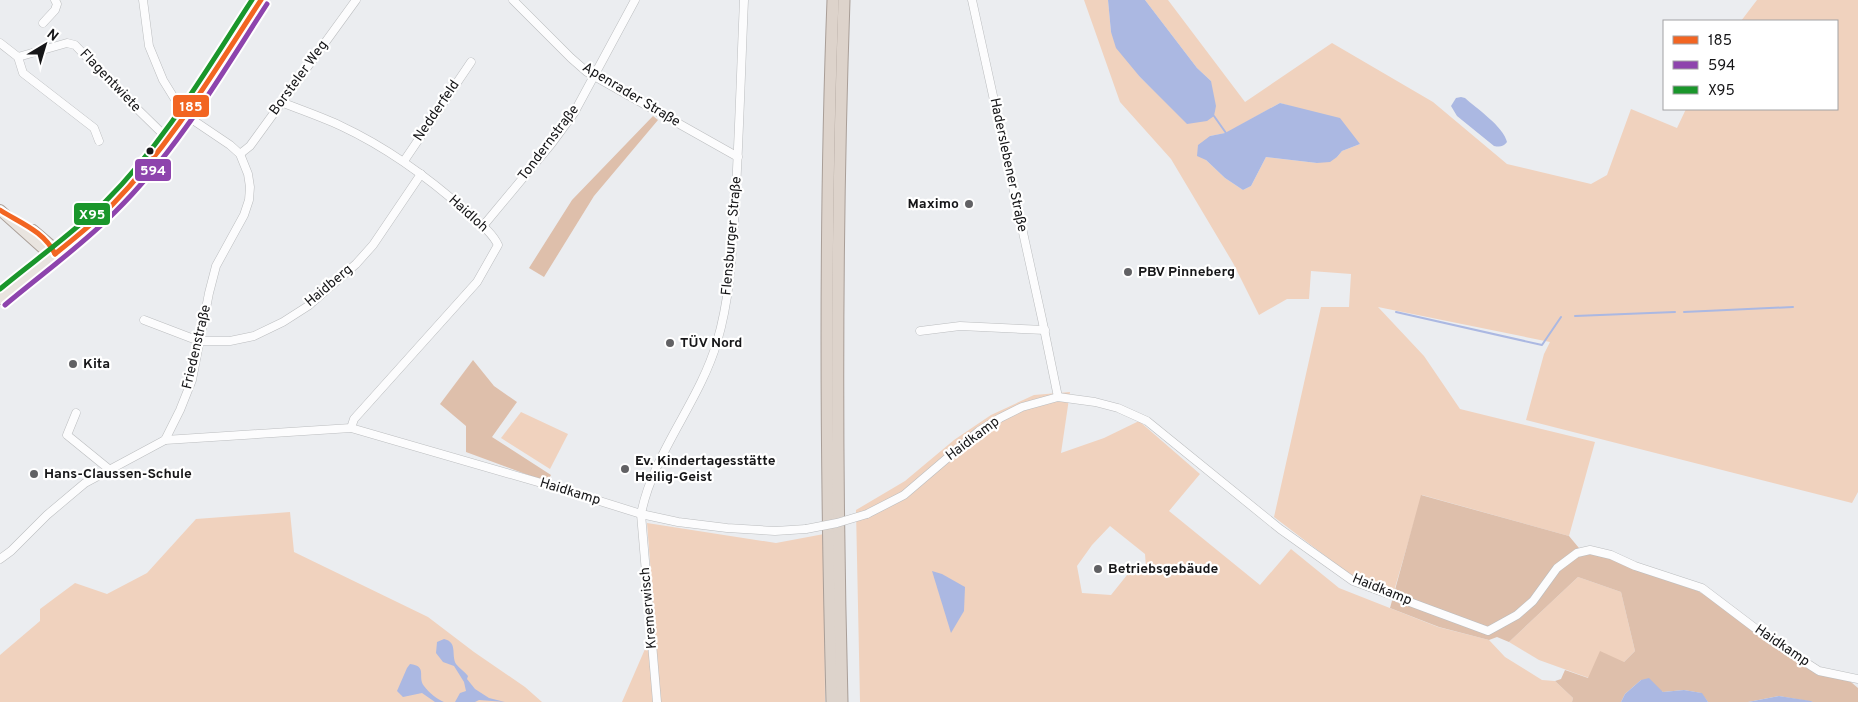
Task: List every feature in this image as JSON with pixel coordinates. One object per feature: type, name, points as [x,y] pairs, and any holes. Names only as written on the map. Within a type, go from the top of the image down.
[{"type":"highway","points":[[832,702],[826,387],[833,0]]},
{"type":"highway","points":[[842,702],[838,374],[844,0]]},
{"type":"main road","points":[[0,299],[98,218],[118,199],[167,138],[261,0]]},
{"type":"main road","points":[[3,212],[47,252],[55,254]]},
{"type":"street","points":[[42,23],[55,10],[57,4],[54,0]]},
{"type":"street","points":[[143,0],[149,46],[163,80],[184,114],[230,145],[240,154]]},
{"type":"street","name":"Borsteler Weg","points":[[240,154],[250,146],[356,0]]},
{"type":"street","name":"Apenrader Straße","points":[[513,0],[571,58],[595,76],[738,156]]},
{"type":"street","name":"Tondernstraße","points":[[483,226],[574,113],[635,0]]},
{"type":"street","name":"Flensburger Straße","points":[[641,514],[645,493],[667,446],[701,385],[717,344],[730,289],[738,156],[744,0]]},
{"type":"street","name":"Haderslebener Straße","points":[[972,0],[1058,397]]},
{"type":"street","points":[[0,43],[18,57],[23,73],[94,128],[99,141]]},
{"type":"street","name":"Flagentwiete","points":[[18,57],[68,43],[75,45],[167,138]]},
{"type":"street","name":"Nedderfeld","points":[[404,161],[471,62]]},
{"type":"street","name":"Haidloh","points":[[281,102],[340,126],[404,161],[436,185],[483,226],[495,238],[498,245],[477,282],[354,419],[351,428]]},
{"type":"street","name":"Friedenstraße","points":[[165,440],[192,380],[216,266],[244,215],[249,200],[248,174],[240,154]]},
{"type":"street","name":"Haidberg","points":[[199,341],[230,341],[254,336],[283,322],[308,306],[356,264],[373,245],[421,174]]},
{"type":"street","points":[[144,320],[199,341]]},
{"type":"street","points":[[920,331],[960,326],[1045,330]]},
{"type":"street","name":"Haidkamp","points":[[165,440],[351,428],[641,514],[678,522],[775,531],[806,529],[867,514],[904,495],[979,431],[1022,407],[1058,397],[1094,402],[1142,417],[1280,530],[1353,581],[1488,631],[1517,615],[1533,601],[1557,568],[1577,553],[1590,550],[1611,555],[1635,566],[1702,588],[1768,638],[1819,671],[1858,680]]},
{"type":"street","points":[[76,413],[67,434],[110,470]]},
{"type":"street","points":[[0,559],[85,483],[165,440]]},
{"type":"street","name":"Kremerwisch","points":[[641,514],[657,702]]},
{"type":"shaded area","points":[[1084,0],[1108,0],[1111,32],[1140,77],[1163,99],[1211,81],[1197,68],[1145,0],[1168,0],[1245,102],[1332,43],[1433,102],[1507,164],[1591,184],[1607,175],[1631,109],[1677,128],[1686,110],[1838,110],[1838,20],[1742,20],[1757,0],[1858,0],[1858,492],[1852,503],[1526,420],[1544,354],[1550,342],[1378,307],[1424,356],[1460,409],[1595,442],[1569,536],[1422,495],[1394,591],[1353,577],[1274,517],[1321,307],[1349,307],[1351,274],[1311,271],[1309,299],[1287,299],[1259,315],[1233,263],[1171,159],[1120,102]],"holes":[[[1280,103],[1310,112],[1360,144],[1342,151],[1337,157],[1317,163],[1266,157],[1251,186],[1243,190],[1225,178],[1206,160],[1210,136],[1226,133]]]},
{"type":"shaded area","points":[[653,116],[658,120],[594,196],[544,277],[529,268],[572,200]]},
{"type":"shaded area","points":[[473,360],[494,386],[517,402],[492,437],[551,475],[547,482],[466,452],[466,426],[440,404]]},
{"type":"shaded area","points":[[1070,392],[1061,453],[1104,438],[1139,421],[1200,474],[1169,511],[1260,585],[1291,549],[1339,588],[1438,627],[1489,640],[1505,657],[1542,680],[1555,681],[1573,698],[1572,702],[860,702],[856,510],[905,481],[954,440],[991,415],[1034,395]],"holes":[[[1110,526],[1145,554],[1146,567],[1131,570],[1111,595],[1082,593],[1077,566],[1092,545]]]},
{"type":"shaded area","points":[[521,412],[568,434],[550,469],[501,438]]},
{"type":"shaded area","points":[[1421,495],[1569,536],[1579,548],[1588,553],[1609,558],[1633,569],[1698,591],[1721,605],[1778,649],[1817,674],[1845,677],[1858,688],[1858,702],[1813,702],[1779,696],[1748,702],[1708,702],[1701,693],[1684,690],[1663,692],[1641,680],[1625,694],[1621,702],[1572,702],[1573,698],[1555,681],[1561,679],[1565,670],[1588,678],[1600,651],[1624,662],[1635,651],[1621,592],[1578,577],[1509,642],[1497,637],[1489,640],[1439,627],[1390,608]]},
{"type":"shaded area","points":[[290,512],[294,552],[428,617],[525,687],[542,702],[0,702],[0,655],[40,621],[40,609],[75,583],[107,594],[147,573],[196,519]]},
{"type":"shaded area","points":[[647,523],[776,543],[824,534],[825,702],[622,702],[655,626]]},
{"type":"shaded area","points":[[1578,577],[1621,592],[1635,651],[1624,662],[1589,678],[1539,660],[1509,642]]},
{"type":"water","points":[[1108,0],[1145,0],[1197,68],[1211,81],[1216,106],[1214,116],[1207,121],[1187,124],[1140,77],[1116,48],[1111,32]]},
{"type":"water","points":[[1456,98],[1465,98],[1482,112],[1501,130],[1505,136],[1506,144],[1494,146],[1457,116],[1451,106]]},
{"type":"water","points":[[1280,103],[1340,118],[1360,144],[1342,151],[1330,162],[1317,163],[1266,157],[1251,186],[1243,190],[1225,178],[1206,160],[1197,156],[1198,145],[1210,136],[1225,133]]},
{"type":"water","points":[[932,571],[942,574],[965,587],[964,611],[951,633]]},
{"type":"water","points":[[444,639],[453,646],[456,664],[468,676],[467,679],[475,689],[489,698],[505,702],[479,700],[475,702],[455,702],[460,693],[466,691],[464,682],[454,666],[443,662],[436,653],[437,642]]},
{"type":"water","points":[[410,664],[419,667],[424,686],[433,696],[444,702],[435,702],[422,693],[403,697],[397,691]]},
{"type":"water","points":[[1649,678],[1663,692],[1684,690],[1702,693],[1708,702],[1621,702],[1625,694],[1641,680]]},
{"type":"water","points":[[1779,696],[1811,701],[1813,702],[1748,702]]},
{"type":"waterway","points":[[1214,116],[1226,133]]},
{"type":"waterway","points":[[1684,312],[1793,307]]},
{"type":"waterway","points":[[1396,312],[1542,345],[1561,317]]},
{"type":"waterway","points":[[1575,316],[1675,312]]},
{"type":"transit line","name":"X95","points":[[0,289],[80,225],[105,202],[147,155],[184,105],[252,0]]},
{"type":"transit line","name":"185","points":[[55,254],[113,204],[154,157],[192,106],[261,0]]},
{"type":"transit line","name":"594","points":[[5,305],[89,237],[137,189],[178,139],[197,112],[267,4]]},
{"type":"transit line","name":"185","points":[[0,210],[38,233],[45,239],[55,254]]},
{"type":"place","name":"Maximo","points":[[969,204]]},
{"type":"place","name":"PBV Pinneberg","points":[[1128,272]]},
{"type":"place","name":"TÜV Nord","points":[[670,343]]},
{"type":"place","name":"Kita","points":[[73,364]]},
{"type":"place","name":"Ev. Kindertagesstätte Heilig-Geist","points":[[625,469]]},
{"type":"place","name":"Hans-Claussen-Schule","points":[[34,474]]},
{"type":"place","name":"Betriebsgebäude","points":[[1098,569]]}]
